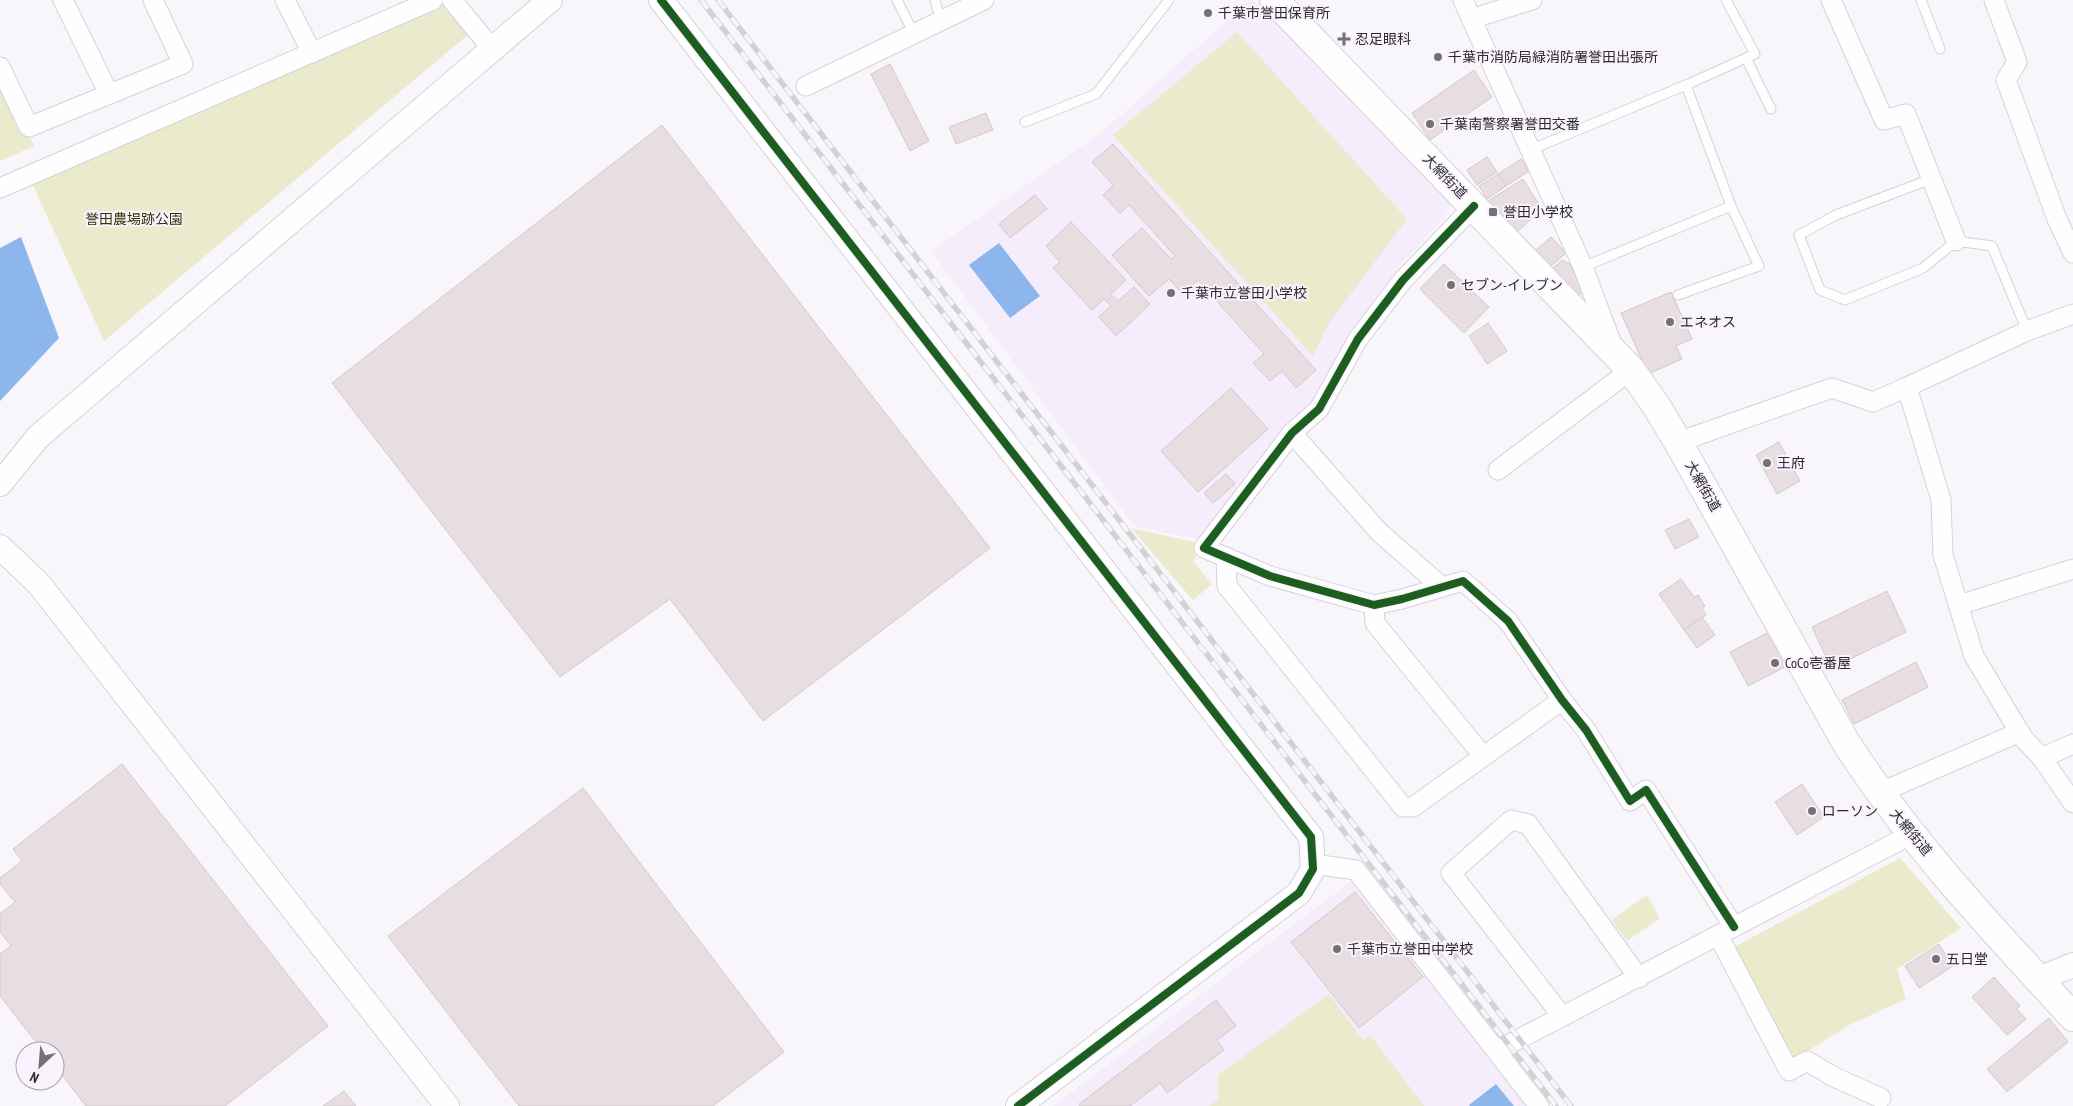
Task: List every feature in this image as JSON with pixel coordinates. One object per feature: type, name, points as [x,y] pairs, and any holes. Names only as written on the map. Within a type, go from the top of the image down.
[{"type":"main road","name":"大網街道","points":[[1274,0],[1622,360],[1657,407],[1678,442],[1845,741],[1879,794],[2073,1017]]},
{"type":"street","points":[[63,0],[109,94]]},
{"type":"street","points":[[0,67],[29,127],[183,64],[153,0]]},
{"type":"street","points":[[285,0],[312,52]]},
{"type":"street","points":[[0,188],[433,0]]},
{"type":"street","points":[[452,0],[492,50]]},
{"type":"street","points":[[0,484],[38,437],[550,0]]},
{"type":"street","points":[[660,0],[1310,837],[1314,870],[1300,893],[1018,1106]]},
{"type":"street","points":[[806,86],[984,0]]},
{"type":"street","points":[[1462,0],[1583,266],[1622,360],[1498,470]]},
{"type":"street","points":[[1471,19],[1532,0]]},
{"type":"street","points":[[1831,0],[1884,120],[1906,114],[1956,241]]},
{"type":"street","points":[[1994,0],[2017,62],[2006,80],[2056,219],[2073,253]]},
{"type":"street","points":[[1474,206],[1402,280],[1358,339],[1320,409],[1292,432],[1204,548],[1270,576],[1374,604],[1402,599],[1462,581],[1508,621],[1562,700],[1586,730],[1630,801],[1646,790],[1726,931],[1789,1071],[1807,1061],[1834,1077],[1880,1098]]},
{"type":"street","points":[[1678,442],[1832,388],[1873,402],[2027,331],[2073,314]]},
{"type":"street","points":[[1908,387],[1941,500],[1943,556],[1974,656],[2020,732],[2042,758],[2073,803]]},
{"type":"street","points":[[1292,432],[1379,532],[1442,587]]},
{"type":"street","points":[[0,547],[39,584],[448,1106]]},
{"type":"street","points":[[1226,557],[1227,586],[1403,807],[1413,806],[1562,700]]},
{"type":"street","points":[[1959,605],[2073,569]]},
{"type":"street","points":[[1374,604],[1375,623],[1483,756]]},
{"type":"street","points":[[1879,794],[2020,732]]},
{"type":"street","points":[[2042,758],[2073,744]]},
{"type":"street","points":[[1562,1016],[1451,873],[1510,820],[1528,824],[1640,978]]},
{"type":"street","points":[[1498,1050],[1640,978],[1912,834]]},
{"type":"street","points":[[1313,864],[1356,870],[1540,1106]]},
{"type":"street","points":[[2039,980],[2073,965]]},
{"type":"lane","points":[[897,0],[914,34]]},
{"type":"lane","points":[[935,0],[941,21]]},
{"type":"lane","points":[[1025,122],[1096,94],[1168,0]]},
{"type":"lane","points":[[1530,150],[1755,54],[1726,0]]},
{"type":"lane","points":[[1921,0],[1940,49]]},
{"type":"lane","points":[[1746,58],[1771,109]]},
{"type":"lane","points":[[1678,295],[1760,266],[1731,206],[1686,85]]},
{"type":"lane","points":[[1931,178],[1836,215],[1798,235],[1820,290],[1845,300],[1923,268],[1956,241],[1992,246],[2027,331]]},
{"type":"lane","points":[[1583,266],[1731,206]]},
{"type":"shaded area","name":"千葉市立誉田小学校","points":[[1250,0],[1253,0],[1446,193],[1450,206],[1445,217],[1404,261],[1355,325],[1329,378],[1200,540],[1135,527],[931,251],[1101,133]]},
{"type":"shaded area","name":"千葉市立誉田中学校","points":[[1357,877],[1534,1106],[1053,1106]]},
{"type":"green space","name":"誉田農場跡公園","points":[[438,4],[447,6],[470,33],[104,341],[32,183]]},
{"type":"green space","points":[[1237,32],[1407,219],[1329,323],[1313,356],[1113,135]]},
{"type":"green space","points":[[0,75],[34,146],[0,161]]},
{"type":"green space","points":[[1131,528],[1198,543],[1194,562],[1212,584],[1193,600]]},
{"type":"green space","points":[[1900,858],[1961,928],[1897,969],[1906,999],[1849,1025],[1791,1062],[1723,953]]},
{"type":"green space","points":[[1647,895],[1660,918],[1627,941],[1612,920]]},
{"type":"green space","points":[[1329,994],[1363,1040],[1370,1035],[1424,1106],[1209,1106],[1218,1099],[1218,1075]]},
{"type":"water","points":[[21,237],[59,338],[0,401],[0,248]]},
{"type":"water","points":[[999,243],[1040,296],[1010,318],[969,265]]},
{"type":"water","points":[[1496,1084],[1514,1106],[1469,1105]]},
{"type":"building","points":[[890,64],[929,141],[910,151],[871,74]]},
{"type":"building","points":[[1474,70],[1492,97],[1430,140],[1412,113]]},
{"type":"building","points":[[986,113],[993,130],[956,144],[949,127]]},
{"type":"building","points":[[662,125],[990,548],[763,721],[670,599],[560,677],[332,383]]},
{"type":"building","points":[[1113,144],[1316,370],[1296,388],[1282,371],[1270,381],[1253,363],[1264,354],[1198,280],[1183,294],[1169,279],[1149,296],[1112,255],[1142,228],[1171,259],[1175,256],[1129,205],[1120,213],[1103,195],[1113,185],[1092,162]]},
{"type":"building","points":[[1487,157],[1497,172],[1477,185],[1467,170]]},
{"type":"building","points":[[1521,159],[1529,171],[1506,186],[1498,174]]},
{"type":"building","points":[[1498,174],[1506,186],[1487,199],[1479,186]]},
{"type":"building","points":[[1523,179],[1542,209],[1517,232],[1488,201]]},
{"type":"building","points":[[1035,195],[1047,209],[1010,238],[999,224]]},
{"type":"building","points":[[1071,222],[1126,280],[1111,294],[1118,301],[1134,287],[1150,304],[1116,336],[1099,317],[1111,306],[1104,299],[1092,310],[1053,268],[1060,262],[1046,246]]},
{"type":"building","points":[[1551,237],[1566,253],[1549,268],[1534,252]]},
{"type":"building","points":[[1562,260],[1570,264],[1583,292],[1576,298],[1550,271]]},
{"type":"building","points":[[1444,264],[1489,307],[1464,333],[1420,289]]},
{"type":"building","points":[[1671,292],[1692,339],[1676,346],[1682,359],[1648,374],[1621,313]]},
{"type":"building","points":[[1488,323],[1507,351],[1487,364],[1469,336]]},
{"type":"building","points":[[1231,388],[1268,429],[1198,492],[1161,451]]},
{"type":"building","points":[[1779,442],[1800,481],[1777,494],[1756,455]]},
{"type":"building","points":[[1226,474],[1235,484],[1213,503],[1204,493]]},
{"type":"building","points":[[1689,519],[1699,537],[1675,549],[1665,530]]},
{"type":"building","points":[[1681,579],[1694,597],[1698,595],[1705,606],[1702,608],[1706,615],[1684,630],[1659,594]]},
{"type":"building","points":[[1887,591],[1906,632],[1831,668],[1812,627]]},
{"type":"building","points":[[1702,617],[1715,635],[1697,648],[1684,630]]},
{"type":"building","points":[[1769,632],[1787,666],[1748,686],[1730,652]]},
{"type":"building","points":[[1916,662],[1928,687],[1854,724],[1842,700]]},
{"type":"building","points":[[122,764],[328,1026],[225,1106],[86,1106],[65,1079],[65,1041],[35,1041],[0,996],[0,954],[11,946],[0,932],[0,914],[15,902],[0,884],[0,878],[22,861],[13,849]]},
{"type":"building","points":[[1802,784],[1824,817],[1797,835],[1775,802]]},
{"type":"building","points":[[583,788],[784,1052],[713,1106],[519,1106],[388,936]]},
{"type":"building","points":[[1355,892],[1423,977],[1359,1028],[1291,942]]},
{"type":"building","points":[[1939,944],[1953,966],[1919,988],[1905,966]]},
{"type":"building","points":[[1994,977],[2020,1006],[2017,1009],[2026,1019],[2007,1035],[1972,997]]},
{"type":"building","points":[[1216,1000],[1236,1026],[1217,1040],[1224,1050],[1167,1093],[1160,1083],[1130,1106],[1080,1106],[1079,1104]]},
{"type":"building","points":[[2049,1018],[2068,1042],[2007,1092],[1987,1069]]},
{"type":"building","points":[[344,1091],[356,1106],[323,1106]]},
{"type":"railway","points":[[701,0],[1556,1106]]},
{"type":"railway","points":[[718,0],[1571,1106]]},
{"type":"cycle path","points":[[661,0],[1311,837],[1313,869],[1299,893],[1018,1106]]},
{"type":"cycle path","points":[[1474,206],[1403,280],[1358,339],[1319,409],[1292,433],[1204,548],[1270,576],[1374,605],[1463,581],[1508,621],[1562,700],[1586,730],[1630,801],[1646,790],[1734,927]]},
{"type":"place","name":"千葉市誉田保育所","points":[[1208,13]]},
{"type":"place","name":"忍足眼科","points":[[1344,39]]},
{"type":"place","name":"千葉市消防局緑消防署誉田出張所","points":[[1438,57]]},
{"type":"place","name":"千葉南警察署誉田交番","points":[[1430,124]]},
{"type":"place","name":"誉田小学校","points":[[1493,212]]},
{"type":"place","name":"セブン-イレブン","points":[[1451,285]]},
{"type":"place","name":"千葉市立誉田小学校","points":[[1171,293]]},
{"type":"place","name":"エネオス","points":[[1670,322]]},
{"type":"place","name":"王府","points":[[1767,463]]},
{"type":"place","name":"CoCo壱番屋","points":[[1775,663]]},
{"type":"place","name":"ローソン","points":[[1812,811]]},
{"type":"place","name":"千葉市立誉田中学校","points":[[1337,949]]},
{"type":"place","name":"五日堂","points":[[1936,959]]}]
